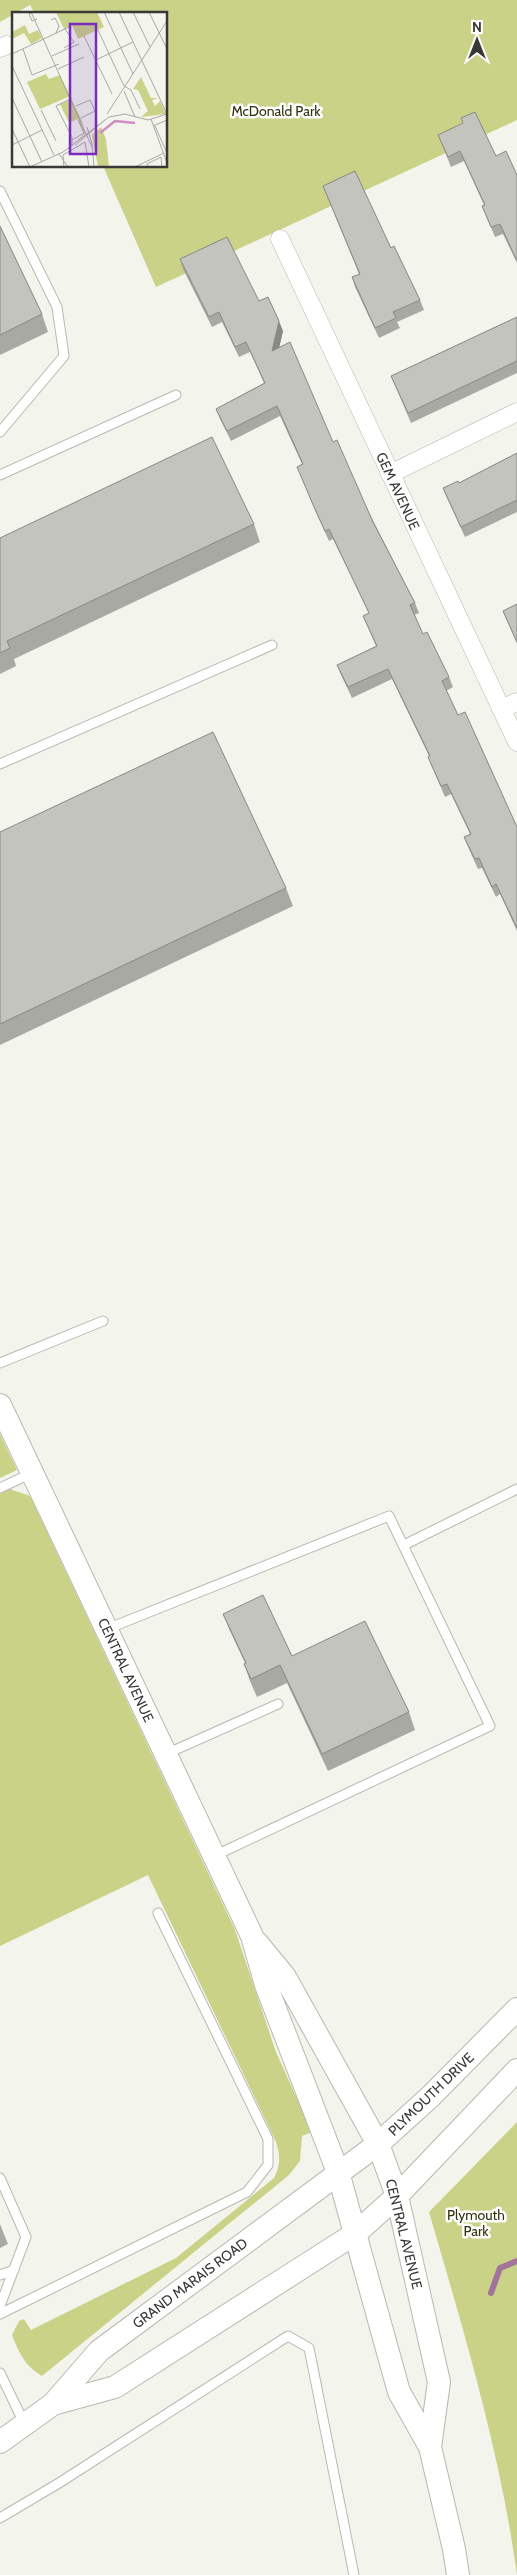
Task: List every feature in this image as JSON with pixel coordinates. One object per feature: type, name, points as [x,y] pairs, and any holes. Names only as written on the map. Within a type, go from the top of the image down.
[{"type":"street","name":"GEM AVENUE","points":[[280,239],[390,474],[509,705],[517,742]]},
{"type":"street","points":[[390,474],[517,412]]},
{"type":"street","name":"CENTRAL AVENUE","points":[[0,1405],[252,1936],[266,1985],[338,2172],[399,2392],[430,2447],[454,2549],[458,2575]]},
{"type":"street","name":"CENTRAL AVENUE","points":[[252,1936],[285,1977],[378,2144],[397,2196],[439,2382],[430,2447]]},
{"type":"street","name":"PLYMOUTH DRIVE","points":[[338,2172],[378,2144],[431,2096],[517,2009]]},
{"type":"street","points":[[356,2233],[397,2196],[517,2070]]},
{"type":"street","name":"GRAND MARAIS ROAD","points":[[0,2442],[53,2404],[99,2351],[338,2172]]},
{"type":"street","name":"GRAND MARAIS ROAD","points":[[53,2404],[114,2387],[356,2233]]},
{"type":"lane","points":[[0,191],[57,307],[64,356],[0,432]]},
{"type":"lane","points":[[0,475],[176,395]]},
{"type":"lane","points":[[0,764],[272,645]]},
{"type":"lane","points":[[0,1363],[103,1321]]},
{"type":"lane","points":[[0,1488],[32,1473]]},
{"type":"lane","points":[[404,1545],[517,1488]]},
{"type":"lane","points":[[107,1630],[390,1516],[490,1726],[214,1856]]},
{"type":"lane","points":[[166,1754],[278,1704]]},
{"type":"lane","points":[[0,2314],[246,2192],[268,2165],[268,2139],[158,1912]]},
{"type":"lane","points":[[0,2178],[26,2237],[0,2306]]},
{"type":"lane","points":[[0,2275],[14,2270]]},
{"type":"lane","points":[[0,2518],[59,2483],[288,2336],[309,2348],[354,2575]]},
{"type":"lane","points":[[0,2373],[25,2425]]},
{"type":"green space","name":"McDonald Park","points":[[0,0],[517,0],[517,120],[156,287],[104,168],[168,168],[168,12],[34,12],[30,5],[18,12],[12,12],[12,15],[0,22]]},
{"type":"green space","points":[[0,1434],[17,1470],[0,1478]]},
{"type":"green space","points":[[10,1489],[30,1496],[235,1930],[276,2052],[312,2132],[302,2136],[300,2161],[289,2175],[42,2376],[27,2363],[12,2335],[19,2321],[24,2319],[31,2330],[176,2258],[274,2178],[279,2160],[276,2142],[148,1875],[0,1946],[0,1494]]},
{"type":"green space","name":"Plymouth Park","points":[[517,2122],[517,2575],[510,2529],[491,2437],[468,2347],[429,2212]]},
{"type":"building","points":[[475,112],[496,156],[506,151],[517,175],[517,259],[500,224],[491,227],[482,206],[485,205],[460,151],[448,157],[438,135],[463,123],[461,118]]},
{"type":"building","points":[[355,171],[391,248],[394,246],[420,300],[393,312],[396,318],[375,328],[352,277],[360,274],[323,186]]},
{"type":"building","points":[[0,226],[42,314],[0,335]]},
{"type":"building","points":[[227,237],[259,301],[268,297],[279,321],[272,351],[290,342],[333,442],[337,440],[373,522],[415,603],[410,605],[423,634],[427,632],[449,677],[442,681],[458,715],[465,712],[517,827],[517,928],[496,884],[492,887],[479,858],[475,859],[464,837],[471,834],[447,784],[441,786],[428,757],[430,756],[388,669],[348,687],[337,665],[377,646],[363,616],[369,613],[329,529],[325,531],[314,507],[297,467],[303,464],[277,406],[227,431],[216,409],[265,383],[246,342],[235,347],[219,312],[209,317],[180,259]]},
{"type":"building","points":[[517,317],[517,361],[408,413],[391,376]]},
{"type":"building","points":[[212,437],[254,524],[7,641],[10,648],[0,653],[0,538]]},
{"type":"building","points":[[517,453],[517,500],[461,527],[443,488],[458,481],[459,483]]},
{"type":"building","points":[[517,604],[517,642],[503,611]]},
{"type":"building","points":[[213,732],[286,888],[0,1024],[0,832]]},
{"type":"building","points":[[263,1595],[292,1656],[365,1621],[409,1712],[322,1754],[280,1665],[251,1679],[244,1664],[246,1663],[223,1614]]},
{"type":"waterway","points":[[491,2293],[500,2268],[517,2261]]}]
